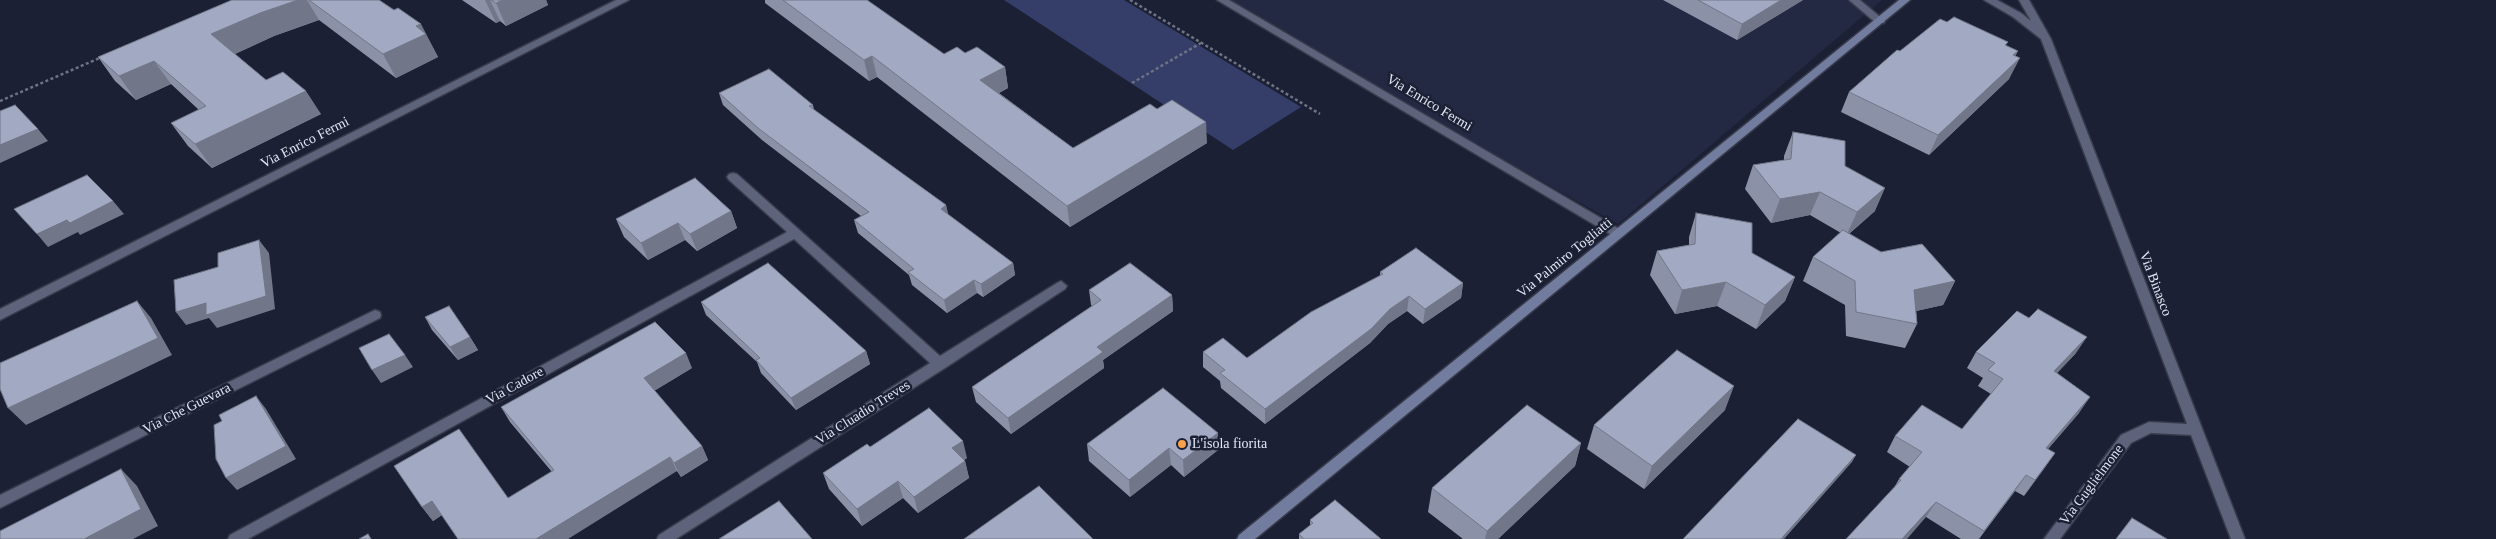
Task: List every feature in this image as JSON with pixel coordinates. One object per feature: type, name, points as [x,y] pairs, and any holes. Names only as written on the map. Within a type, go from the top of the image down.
[{"type":"street","name":"Via Enrico Fermi","points":[[0,315],[624,0]]},
{"type":"street","name":"Via Enrico Fermi","points":[[1222,0],[1619,234]]},
{"type":"street","points":[[1854,0],[1880,21]]},
{"type":"street","name":"Via Palmiro Togliatti","points":[[1244,539],[1904,0]]},
{"type":"street","name":"Via Binasco","points":[[1989,0],[2017,15],[2046,39]]},
{"type":"street","name":"Via Binasco","points":[[2024,0],[2046,39],[2238,539]]},
{"type":"street","points":[[733,177],[940,364]]},
{"type":"street","name":"Via Cadore","points":[[235,539],[795,233]]},
{"type":"street","name":"Via Cluadio Treves","points":[[664,539],[1061,286]]},
{"type":"street","name":"Via Che Guevara","points":[[0,502],[375,315]]},
{"type":"street","name":"Via Guglielmone","points":[[2051,539],[2126,439],[2149,427],[2195,430]]},
{"type":"path","points":[[1130,0],[1320,114]]},
{"type":"path","points":[[1132,84],[1201,43]]},
{"type":"path","points":[[0,101],[109,54]]},
{"type":"shaded area","points":[[1004,0],[1124,0],[1301,107],[1233,150]]},
{"type":"shaded area","points":[[1219,0],[1882,0],[1618,224]]},
{"type":"building","points":[[232,0],[298,0],[260,13],[211,34],[266,80],[283,72],[306,91],[195,144],[171,123],[206,106],[154,61],[119,76],[98,57]]},
{"type":"building","points":[[309,0],[379,0],[394,10],[398,8],[421,24],[416,26],[426,34],[383,54]]},
{"type":"building","points":[[491,0],[502,0],[496,3]]},
{"type":"building","points":[[783,0],[867,0],[944,54],[957,47],[965,53],[977,47],[1005,67],[980,80],[1073,148],[1150,104],[1157,109],[1172,100],[1206,122],[1067,206],[872,56],[864,60]]},
{"type":"building","points":[[1698,0],[1781,0],[1742,24]]},
{"type":"building","points":[[1954,17],[2008,42],[2005,45],[2018,51],[2013,55],[2020,58],[1938,135],[1849,92],[1897,50],[1900,51],[1940,19],[1947,22]]},
{"type":"building","points":[[769,69],[813,105],[809,106],[946,205],[941,209],[1013,263],[981,284],[974,280],[944,300],[908,272],[914,269],[854,220],[869,212],[758,128],[719,93]]},
{"type":"building","points":[[15,105],[38,129],[0,145],[0,111]]},
{"type":"building","points":[[1793,132],[1845,141],[1845,166],[1885,188],[1857,212],[1820,192],[1780,199],[1753,165],[1791,159]]},
{"type":"building","points":[[87,175],[113,201],[70,223],[67,220],[37,234],[14,209]]},
{"type":"building","points":[[695,178],[731,211],[690,234],[678,223],[641,243],[616,219]]},
{"type":"building","points":[[1696,213],[1752,223],[1752,253],[1795,277],[1765,305],[1726,282],[1682,290],[1657,251],[1695,244]]},
{"type":"building","points":[[1843,230],[1881,252],[1922,244],[1955,281],[1914,290],[1917,324],[1856,312],[1855,281],[1813,257]]},
{"type":"building","points":[[259,240],[266,296],[206,315],[206,303],[176,312],[174,280],[218,267],[218,253]]},
{"type":"building","points":[[1416,248],[1463,283],[1425,309],[1409,296],[1390,309],[1371,329],[1265,409],[1220,373],[1225,370],[1203,352],[1223,338],[1247,358],[1311,312],[1383,274],[1380,272]]},
{"type":"building","points":[[768,263],[866,351],[791,398],[756,360],[760,358],[701,302]]},
{"type":"building","points":[[1130,263],[1172,295],[1097,347],[1103,352],[1008,418],[972,387],[1101,300],[1089,290]]},
{"type":"building","points":[[137,301],[158,338],[8,408],[0,389],[0,363]]},
{"type":"building","points":[[449,306],[470,337],[450,347],[425,317]]},
{"type":"building","points":[[2038,309],[2087,337],[2054,371],[2090,397],[2046,448],[2055,453],[2035,480],[2026,475],[1984,531],[1936,502],[1902,539],[1846,539],[1901,480],[1899,479],[1922,452],[1895,436],[1922,405],[1962,429],[2003,379],[1988,370],[1995,363],[1976,352],[2017,311],[2029,318]]},
{"type":"building","points":[[655,322],[686,353],[644,378],[702,446],[674,463],[670,457],[536,539],[458,539],[432,501],[422,507],[394,466],[459,429],[508,498],[554,470],[501,407]]},
{"type":"building","points":[[389,334],[405,355],[372,370],[359,348]]},
{"type":"building","points":[[1677,350],[1734,386],[1652,466],[1594,425]]},
{"type":"building","points":[[1163,388],[1218,433],[1183,460],[1169,448],[1129,480],[1087,444]]},
{"type":"building","points":[[256,396],[286,446],[226,478],[216,459],[214,425],[222,421],[219,415]]},
{"type":"building","points":[[1527,405],[1581,443],[1487,531],[1432,488]]},
{"type":"building","points":[[929,408],[963,441],[952,448],[965,461],[914,497],[898,481],[857,509],[823,473],[867,444],[870,447]]},
{"type":"building","points":[[1798,419],[1856,455],[1781,539],[1683,539]]},
{"type":"building","points":[[121,469],[141,509],[84,539],[0,539],[0,531]]},
{"type":"building","points":[[1039,486],[1093,539],[964,539]]},
{"type":"building","points":[[1335,500],[1381,539],[1304,539],[1299,534],[1313,523],[1310,520]]},
{"type":"building","points":[[779,501],[812,539],[719,539]]},
{"type":"building","points":[[2132,518],[2167,539],[2116,539]]},
{"type":"building","points":[[368,534],[371,539],[359,539]]},
{"type":"place","name":"L'isola fiorita","points":[[1182,444]]}]
